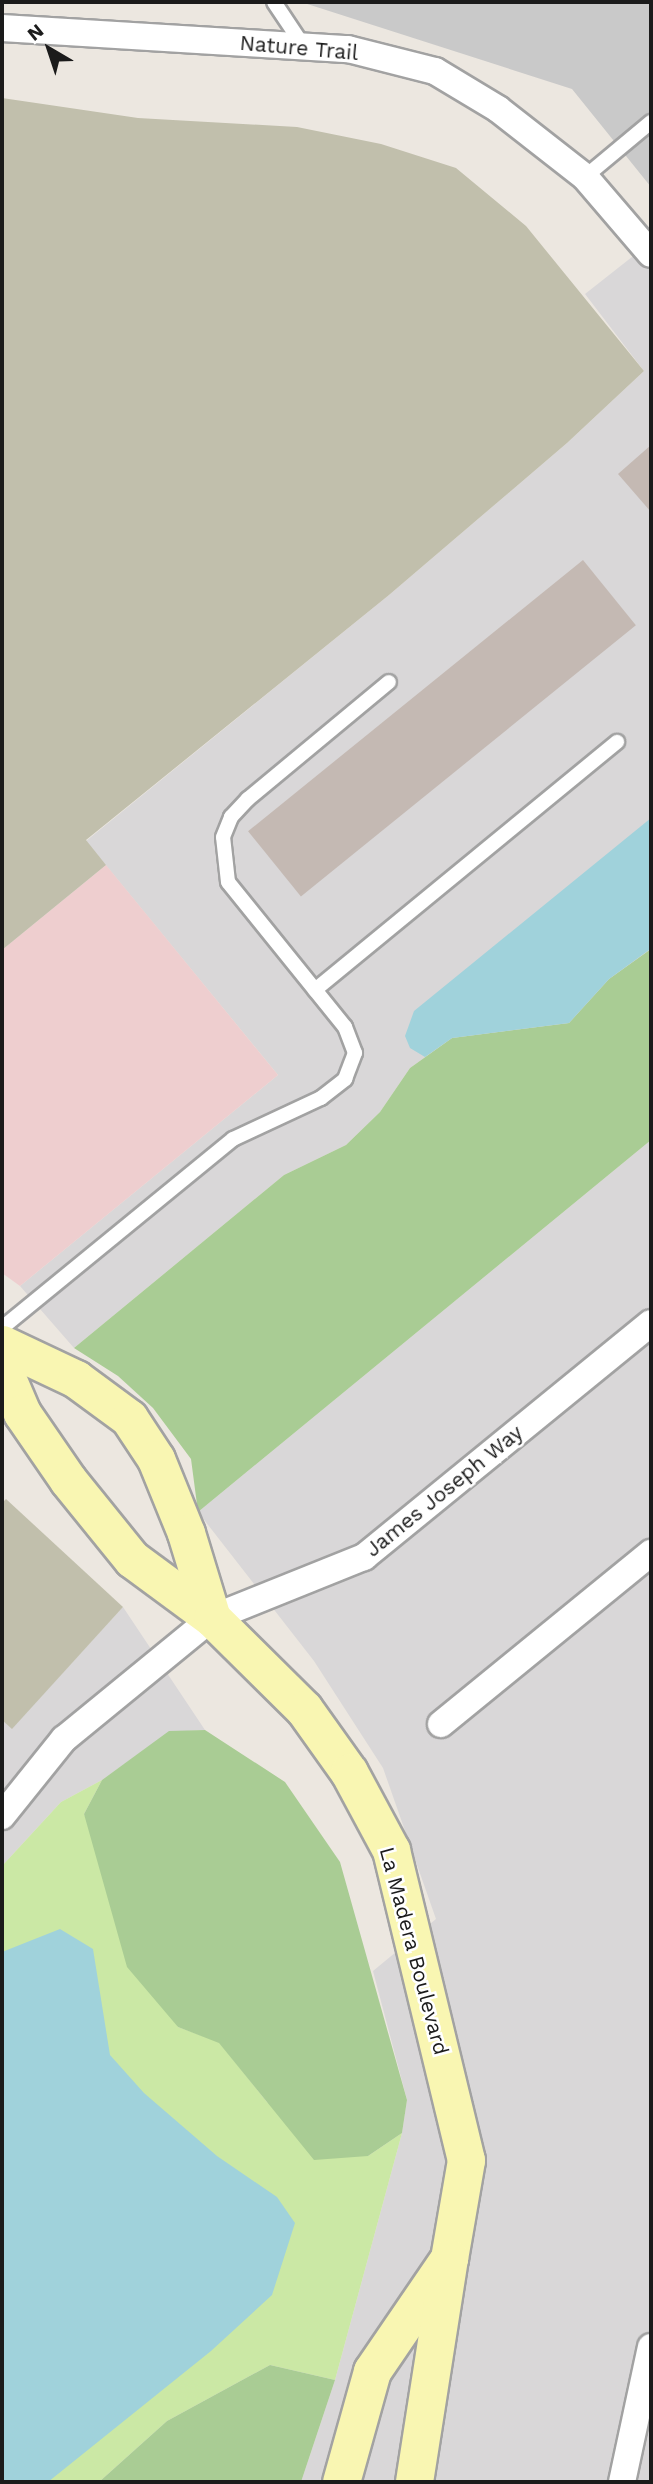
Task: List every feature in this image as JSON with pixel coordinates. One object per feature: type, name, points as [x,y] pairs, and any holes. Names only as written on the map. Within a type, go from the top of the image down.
[{"type":"street","name":"Nature Trail","points":[[2,28],[348,49],[435,71],[498,109],[585,177],[651,254]]},
{"type":"street","name":"James Joseph Way","points":[[2,1815],[64,1739],[212,1618],[364,1557],[647,1334]]},
{"type":"street","name":"La Madera Boulevard","points":[[2,1344],[76,1379],[129,1418],[156,1459],[186,1534],[212,1618]]},
{"type":"street","name":"La Madera Boulevard","points":[[2,1366],[22,1413],[68,1480],[132,1559],[212,1618],[304,1709],[349,1772],[391,1850],[467,2160],[414,2482]]},
{"type":"street","points":[[442,1724],[651,1553]]},
{"type":"street","name":"La Madera Boulevard","points":[[341,2482],[372,2371],[449,2258]]},
{"type":"street","points":[[622,2482],[651,2347]]},
{"type":"lane","points":[[274,2],[304,47]]},
{"type":"lane","points":[[585,177],[651,122]]},
{"type":"lane","points":[[2,1328],[233,1139],[321,1098],[345,1079],[355,1053],[345,1027],[228,882],[223,837],[231,817],[248,799],[389,682]]},
{"type":"lane","points":[[315,990],[617,742]]},
{"type":"shaded area","points":[[301,2],[651,2],[651,187],[572,89]]},
{"type":"shaded area","points":[[2,98],[138,118],[297,127],[381,144],[456,168],[526,226],[644,371],[567,443],[389,595],[86,840],[106,865],[2,950]]},
{"type":"shaded area","points":[[651,242],[651,949],[609,979],[569,1023],[452,1038],[410,1068],[380,1112],[346,1145],[284,1175],[74,1348],[20,1286],[278,1075],[86,841],[389,595],[567,443],[644,371],[585,294]]},
{"type":"shaded area","points":[[106,865],[278,1075],[20,1286],[2,1273],[2,950]]},
{"type":"shaded area","points":[[651,1140],[651,2482],[301,2482],[335,2380],[402,2133],[407,2100],[373,1971],[436,1919],[383,1768],[314,1661],[198,1512]]},
{"type":"shaded area","points":[[6,1499],[123,1607],[12,1729],[2,1720],[2,1503]]},
{"type":"shaded area","points":[[123,1607],[205,1730],[169,1732],[102,1780],[61,1802],[2,1866],[2,1720],[12,1728]]},
{"type":"green space","points":[[651,949],[651,1140],[198,1512],[191,1459],[153,1408],[118,1376],[74,1348],[284,1175],[346,1145],[380,1112],[410,1068],[452,1038],[569,1023],[609,979]]},
{"type":"green space","points":[[205,1730],[285,1782],[340,1862],[407,2100],[402,2133],[368,2156],[314,2160],[219,2043],[178,2027],[127,1967],[84,1814],[102,1780],[169,1731]]},
{"type":"green space","points":[[102,1780],[84,1814],[178,2027],[219,2042],[267,2102],[368,2156],[402,2133],[335,2380],[270,2365],[167,2421],[99,2482],[2,2482],[2,1866],[61,1802]]},
{"type":"green space","points":[[270,2365],[335,2380],[301,2482],[99,2482],[167,2421]]},
{"type":"water","points":[[651,818],[649,950],[609,979],[569,1023],[452,1038],[425,1057],[410,1048],[405,1036],[414,1011]]},
{"type":"water","points":[[60,1929],[93,1949],[110,2055],[144,2093],[217,2156],[277,2197],[295,2223],[272,2295],[211,2351],[48,2482],[2,2482],[2,1952]]},
{"type":"building","points":[[651,445],[651,512],[618,474]]},
{"type":"building","points":[[583,560],[636,625],[301,897],[248,831]]}]
